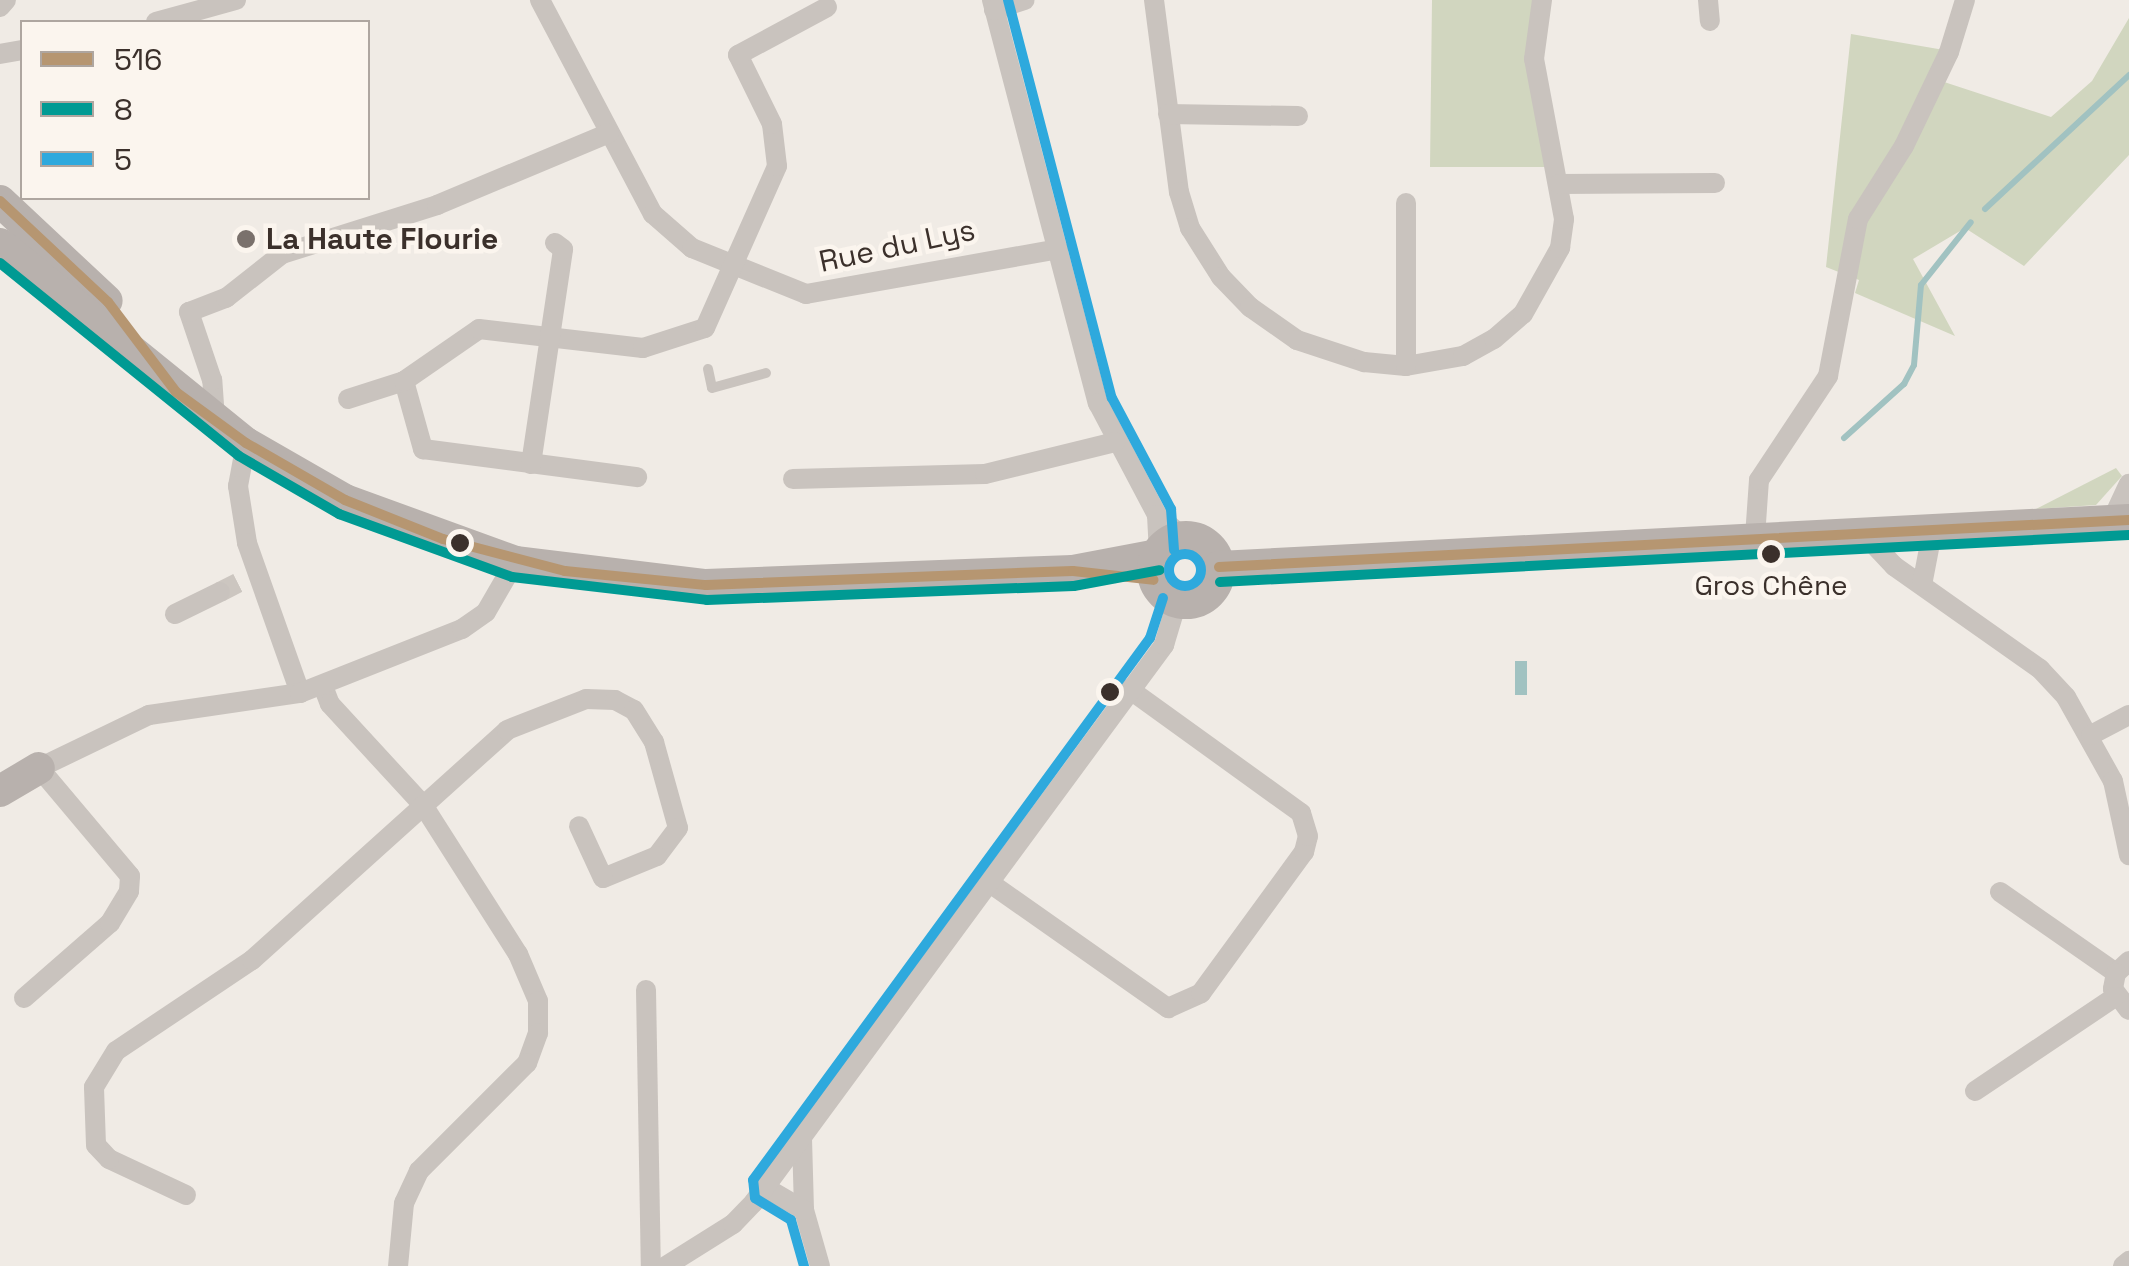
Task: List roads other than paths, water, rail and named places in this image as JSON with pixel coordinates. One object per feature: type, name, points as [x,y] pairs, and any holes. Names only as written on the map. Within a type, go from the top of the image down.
[{"type":"main road","points":[[0,202],[108,302],[176,392]]},
{"type":"main road","points":[[0,244],[83,306],[176,392],[246,443],[345,500],[515,562],[706,586],[1166,565],[1203,542],[1219,567]]},
{"type":"main road","points":[[1219,567],[1754,536],[2121,520]]},
{"type":"main road","points":[[1166,565],[1207,596],[1219,567]]},
{"type":"main road","points":[[0,791],[39,768]]},
{"type":"street","points":[[0,7],[6,0]]},
{"type":"street","points":[[163,20],[236,0]]},
{"type":"street","name":"Rue du Lys","points":[[540,0],[609,132],[669,234],[735,267],[806,294],[834,294],[998,255],[1058,249]]},
{"type":"street","points":[[666,1266],[733,1224],[766,1188],[1164,645],[1166,565],[1157,514],[1115,442],[1058,249],[993,5],[1024,0]]},
{"type":"street","points":[[1154,0],[1184,212],[1221,277],[1250,307],[1297,340],[1346,358],[1406,366],[1463,356],[1523,314],[1560,248],[1559,184],[1534,59],[1542,0]]},
{"type":"street","points":[[1754,536],[1759,480],[1828,376],[1845,277],[1868,194],[1904,146],[1950,52],[1965,0]]},
{"type":"street","points":[[348,399],[404,381],[478,329],[643,348],[701,337],[713,321],[776,166],[777,146],[738,55],[826,7]]},
{"type":"street","points":[[1168,114],[1298,116]]},
{"type":"street","points":[[215,419],[212,380],[189,312],[226,298],[282,254],[437,205],[609,132]]},
{"type":"street","points":[[1559,184],[1715,183]]},
{"type":"street","points":[[1406,203],[1406,366]]},
{"type":"street","points":[[531,464],[563,250],[554,243]]},
{"type":"street","points":[[404,381],[423,449],[637,476]]},
{"type":"street","points":[[793,479],[985,474],[1115,442]]},
{"type":"street","points":[[246,443],[238,486],[238,585],[300,693]]},
{"type":"street","points":[[2121,520],[2129,484]]},
{"type":"street","points":[[1922,585],[1933,528]]},
{"type":"street","points":[[1862,532],[1949,610],[2040,668],[2091,736],[2113,780],[2129,855]]},
{"type":"street","points":[[24,998],[110,923],[129,891],[130,876],[39,768],[149,715],[300,693],[475,622],[502,592],[515,562]]},
{"type":"street","points":[[175,614],[238,585]]},
{"type":"street","points":[[324,686],[330,704],[423,804],[518,954],[538,1001],[538,1033],[508,1090],[418,1171],[404,1202],[398,1266]]},
{"type":"street","points":[[990,882],[1168,1008],[1201,993],[1293,868],[1308,836],[1301,814],[1130,689]]},
{"type":"street","points":[[186,1196],[109,1159],[96,1145],[94,1086],[102,1067],[252,960],[507,730],[586,698],[615,700],[634,710],[654,742],[678,828],[658,856],[603,878],[580,826]]},
{"type":"street","points":[[2091,736],[2129,715]]},
{"type":"street","points":[[1976,1091],[2122,1004],[2122,967],[2000,892]]},
{"type":"street","points":[[646,990],[651,1266]]},
{"type":"street","points":[[802,1138],[804,1210],[820,1266]]},
{"type":"street","points":[[781,1168],[804,1186]]},
{"type":"street","points":[[766,1188],[804,1210]]},
{"type":"street","points":[[2123,1266],[2129,1261]]},
{"type":"lane","points":[[708,369],[712,388],[766,373]]},
{"type":"water","points":[[1515,661],[1527,661],[1527,695],[1515,695]]},
{"type":"waterway","points":[[1985,209],[2129,75]]},
{"type":"waterway","points":[[1844,438],[1904,384],[1914,365],[1921,285],[1971,222]]},
{"type":"tunnel","points":[[220,592],[238,583]]},
{"type":"place","name":"La Haute Flourie","points":[[246,239]]},
{"type":"place","name":"Gros Chêne","points":[[1771,554]]}]
